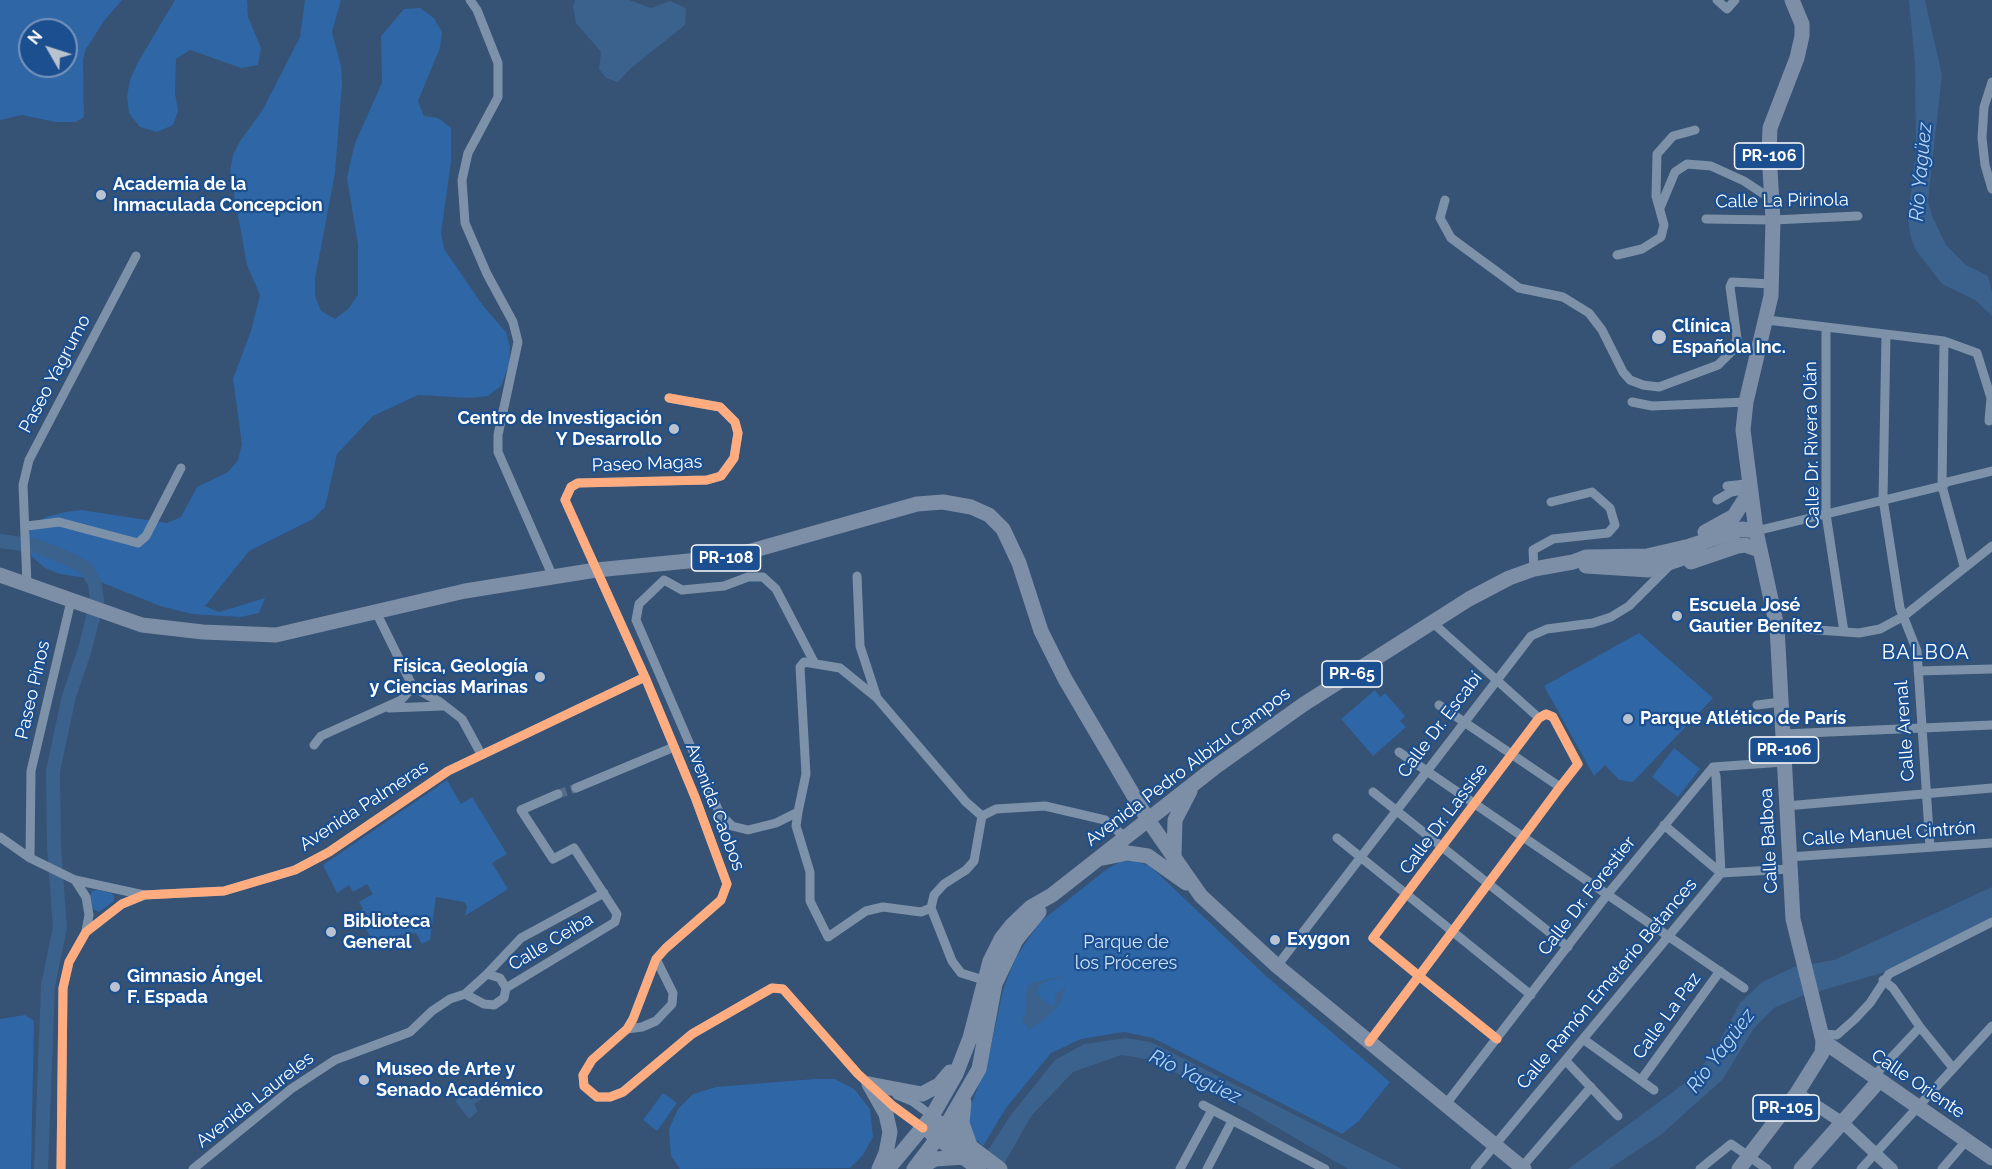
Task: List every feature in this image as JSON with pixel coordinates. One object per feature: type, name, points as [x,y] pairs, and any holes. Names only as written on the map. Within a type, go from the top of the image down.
[{"type":"main road","name":"PR-106","points":[[1749,534],[1750,488],[1743,430],[1746,402],[1767,320],[1772,284],[1773,220],[1770,128],[1797,58],[1802,36],[1802,24],[1792,0]]},
{"type":"main road","points":[[1679,549],[1696,536],[1734,516],[1750,488]]},
{"type":"main road","name":"PR-108","points":[[0,575],[142,625],[276,635],[465,591],[596,570],[730,557],[917,504],[943,502],[971,507],[989,516],[1003,529],[1019,563],[1041,631],[1065,679],[1148,820],[1202,896],[1278,966],[1523,1168]]},
{"type":"main road","name":"Avenida Pedro Albizu Campos","points":[[888,1169],[927,1122],[964,1058],[1001,939],[1012,925],[1031,907],[1052,895],[1196,781],[1304,704],[1468,599],[1509,578],[1534,569],[1573,562],[1586,557],[1647,556],[1679,549],[1742,529],[1749,534]]},
{"type":"main road","name":"Avenida Pedro Albizu Campos","points":[[1573,562],[1582,566],[1649,570],[1749,534]]},
{"type":"main road","name":"Calle Balboa","points":[[1749,534],[1759,550],[1777,627],[1793,919],[1823,1037]]},
{"type":"main road","points":[[1671,563],[1681,566],[1745,545],[1759,550]]},
{"type":"main road","points":[[1174,856],[1175,820],[1180,806],[1196,781]]},
{"type":"main road","points":[[1100,858],[1128,853],[1148,856],[1165,866],[1202,896]]},
{"type":"main road","name":"Avenida Pedro Albizu Campos","points":[[914,1169],[942,1133],[967,1094],[979,1069],[989,982]]},
{"type":"main road","name":"Calle Oriente","points":[[1823,1037],[1875,1079],[1992,1158]]},
{"type":"main road","name":"PR-105","points":[[1739,1169],[1797,1093],[1821,1053],[1823,1037]]},
{"type":"main road","points":[[869,1084],[927,1093],[939,1085],[964,1058]]},
{"type":"main road","name":"PR-105","points":[[1801,1169],[1843,1123],[1875,1079]]},
{"type":"main road","points":[[869,1084],[886,1114],[890,1132],[886,1153],[879,1169]]},
{"type":"main road","points":[[967,1094],[962,1123],[968,1153],[979,1169]]},
{"type":"main road","points":[[927,1122],[968,1153],[1000,1169]]},
{"type":"main road","points":[[918,1169],[935,1159],[968,1153]]},
{"type":"street","points":[[470,0],[477,10],[498,63],[498,97],[468,153],[462,180],[465,223],[487,274],[513,322],[518,342],[498,435],[498,452],[554,577]]},
{"type":"street","points":[[1717,0],[1727,9],[1735,0]]},
{"type":"street","points":[[1992,82],[1984,107],[1982,138],[1985,165],[1992,189]]},
{"type":"street","points":[[1617,255],[1642,249],[1658,240],[1664,225],[1656,196],[1657,154],[1673,136],[1695,130]]},
{"type":"street","points":[[1660,208],[1675,172],[1687,164],[1711,166],[1744,181],[1771,199]]},
{"type":"street","points":[[1445,200],[1440,218],[1451,238],[1519,288],[1563,297],[1589,313],[1602,330],[1623,372],[1630,380],[1643,385],[1659,387],[1718,365],[1733,350],[1737,338],[1730,287],[1732,282],[1772,284]]},
{"type":"street","name":"Calle La Pirinola","points":[[1706,219],[1773,220],[1858,216]]},
{"type":"street","name":"Paseo Yagrumo","points":[[27,585],[27,526],[23,485],[29,460],[136,256]]},
{"type":"street","points":[[1767,320],[1944,341],[1977,353],[1991,398],[1989,421]]},
{"type":"street","name":"Calle Dr. Rivera Olán","points":[[1826,328],[1826,514],[1844,632]]},
{"type":"street","name":"Calle Arenal","points":[[1886,335],[1883,500],[1904,615],[1914,639],[1930,847]]},
{"type":"street","points":[[1944,341],[1942,486],[1964,566]]},
{"type":"street","name":"Paseo Magas","points":[[596,570],[566,507],[566,493],[571,487],[589,482],[708,480],[721,476],[734,458],[738,433],[735,422],[720,407],[669,398]]},
{"type":"street","points":[[1632,402],[1652,406],[1746,402]]},
{"type":"street","points":[[27,526],[58,522],[138,543],[146,536],[181,468]]},
{"type":"street","points":[[1749,534],[1942,486],[1947,482],[1992,471]]},
{"type":"street","points":[[1727,486],[1750,488]]},
{"type":"street","points":[[1718,500],[1731,492],[1750,488]]},
{"type":"street","points":[[1534,569],[1533,550],[1553,539],[1608,533],[1615,525],[1610,508],[1592,492],[1551,502]]},
{"type":"street","points":[[1777,627],[1844,632],[1881,629],[1904,615],[1992,546]]},
{"type":"street","name":"Calle Dr. Escabí","points":[[1278,966],[1531,636],[1547,629],[1593,623],[1611,617],[1629,606],[1671,563]]},
{"type":"street","name":"Avenida Caobos","points":[[596,570],[645,677],[727,884],[721,900],[656,959],[633,1020],[627,1029],[588,1066],[583,1075],[584,1086],[589,1093],[597,1097],[610,1097],[623,1092],[692,1034],[772,988],[783,989],[869,1084],[927,1122]]},
{"type":"street","points":[[857,576],[860,646],[877,698]]},
{"type":"street","points":[[798,812],[776,823],[748,830],[732,826],[720,814],[636,620],[639,603],[664,580],[682,590],[724,586],[748,577],[763,577],[776,589],[814,662]]},
{"type":"street","name":"Paseo Pinos","points":[[30,858],[31,771],[75,603]]},
{"type":"street","points":[[376,612],[413,687],[462,719],[481,754]]},
{"type":"street","points":[[1369,1042],[1578,764],[1553,717],[1546,714],[1539,718],[1433,623]]},
{"type":"street","points":[[931,908],[921,912],[883,907],[866,911],[828,937],[810,901],[810,872],[796,826],[806,774],[800,667],[804,662],[840,668],[877,698],[966,802],[982,816]]},
{"type":"street","points":[[1918,671],[1992,669]]},
{"type":"street","name":"Avenida Palmeras","points":[[86,932],[122,904],[144,895],[224,891],[296,870],[329,852],[416,791],[481,754],[645,677]]},
{"type":"street","points":[[314,745],[321,736],[401,700],[413,687]]},
{"type":"street","points":[[1757,705],[1780,702]]},
{"type":"street","points":[[1439,705],[1560,787]]},
{"type":"street","points":[[383,708],[443,706]]},
{"type":"street","name":"Calle Dr. Lassise","points":[[1419,976],[1373,938],[1539,718]]},
{"type":"street","points":[[1783,734],[1992,725]]},
{"type":"street","points":[[576,788],[674,747]]},
{"type":"street","points":[[1399,752],[1744,988]]},
{"type":"street","points":[[1721,873],[1716,776],[1713,767],[1784,762]]},
{"type":"street","name":"Calle Dr. Forestier","points":[[1446,1104],[1607,895],[1713,767]]},
{"type":"street","points":[[1786,806],[1992,788]]},
{"type":"street","points":[[1373,792],[1568,947]]},
{"type":"street","name":"Calle Ceiba","points":[[558,794],[521,810],[553,859],[574,848],[604,893],[617,914],[615,922],[506,988],[504,998],[494,1005],[484,1005],[465,994],[521,938],[604,893]]},
{"type":"street","points":[[982,816],[996,809],[1045,806],[1105,820],[1126,838]]},
{"type":"street","points":[[982,816],[974,861],[966,870],[944,884],[934,895],[931,908],[952,961],[961,973],[989,982]]},
{"type":"street","points":[[1664,825],[1721,873]]},
{"type":"street","points":[[0,837],[30,858],[75,880],[144,895]]},
{"type":"street","points":[[1337,838],[1531,995]]},
{"type":"street","name":"Calle Manuel Cintrón","points":[[1789,863],[1930,847],[1992,843]]},
{"type":"street","name":"Calle Ramón Emeterio Betances","points":[[1475,1169],[1721,873],[1789,863]]},
{"type":"street","name":"Avenida Palmeras","points":[[61,1169],[63,988],[69,962],[86,932],[89,915],[86,897],[75,880]]},
{"type":"street","points":[[1823,1037],[1837,1035],[1855,1019],[1870,1003],[1883,980],[1898,968],[1992,922]]},
{"type":"street","points":[[627,1029],[642,1027],[656,1021],[672,1004],[673,993],[656,959]]},
{"type":"street","name":"Calle La Paz","points":[[1641,1080],[1720,971]]},
{"type":"street","points":[[487,974],[500,978],[506,988]]},
{"type":"street","points":[[1419,976],[1497,1039]]},
{"type":"street","points":[[1883,980],[1893,988],[1953,1068]]},
{"type":"street","name":"Avenida Laureles","points":[[193,1169],[313,1073],[358,1049],[410,1032],[432,1011],[465,994]]},
{"type":"street","points":[[1861,1169],[1992,1026]]},
{"type":"street","points":[[1875,1079],[1920,1027]]},
{"type":"street","points":[[1583,1039],[1654,1090]]},
{"type":"street","points":[[1566,1060],[1618,1116]]},
{"type":"street","name":"Avenida Caobos","points":[[869,1084],[912,1101],[927,1122]]},
{"type":"street","points":[[1523,1168],[1591,1087]]},
{"type":"street","points":[[1797,1093],[1843,1123],[1892,1169]]},
{"type":"street","points":[[1180,1169],[1208,1108],[1325,1169]]},
{"type":"street","points":[[1207,1169],[1233,1120]]},
{"type":"street","points":[[1942,1169],[1966,1140]]},
{"type":"street","points":[[1700,1169],[1731,1144],[1767,1169]]},
{"type":"green space","points":[[0,0],[122,0],[104,21],[86,49],[83,60],[84,117],[76,122],[55,122],[22,115],[0,120]]},
{"type":"green space","points":[[175,0],[247,0],[248,17],[261,48],[258,65],[241,68],[190,50],[176,59],[175,93],[178,111],[173,125],[157,132],[140,127],[129,113],[127,96],[130,80],[137,64]]},
{"type":"green space","points":[[305,0],[341,0],[332,32],[341,66],[342,83],[335,173],[315,279],[315,296],[321,311],[335,319],[348,309],[358,295],[358,245],[347,178],[355,143],[382,83],[381,36],[404,9],[420,8],[434,18],[442,32],[440,48],[418,101],[424,116],[438,118],[451,128],[451,162],[441,233],[444,249],[484,307],[506,332],[510,347],[509,365],[501,386],[488,396],[471,398],[418,395],[373,416],[337,454],[325,507],[313,519],[249,551],[205,606],[219,612],[265,598],[259,613],[241,617],[192,614],[160,606],[93,579],[60,574],[45,568],[32,557],[27,542],[32,526],[46,517],[81,510],[167,523],[181,517],[197,487],[228,472],[238,460],[242,444],[233,379],[251,331],[260,295],[247,265],[230,172],[233,155],[240,141],[262,111],[300,37]]},
{"type":"green space","name":"Parque Atlético de París","points":[[1639,633],[1713,698],[1633,782],[1619,780],[1605,765],[1594,776],[1544,686]]},
{"type":"green space","points":[[1375,690],[1380,697],[1385,693],[1405,716],[1400,721],[1406,727],[1373,756],[1341,719]]},
{"type":"green space","points":[[1674,748],[1700,769],[1678,797],[1652,777]]},
{"type":"green space","points":[[447,780],[461,804],[472,797],[507,854],[492,863],[508,889],[465,916],[467,906],[464,902],[436,897],[430,940],[422,944],[416,933],[372,939],[363,924],[359,926],[353,916],[363,909],[359,902],[373,894],[367,884],[353,892],[349,885],[337,893],[323,865]]},
{"type":"green space","name":"Parque de los Próceres","points":[[1134,861],[1150,866],[1266,976],[1390,1082],[1359,1121],[1342,1134],[1153,1038],[1124,1032],[1081,1039],[1051,1053],[1006,1108],[983,1146],[969,1133],[967,1117],[989,1056],[1003,990],[1016,957],[1040,922],[1107,869],[1120,862]]},
{"type":"green space","points":[[92,891],[111,893],[114,896],[114,901],[99,912],[93,909],[90,897]]},
{"type":"green space","points":[[25,1015],[34,1021],[31,1169],[0,1169],[0,1019]]},
{"type":"green space","points":[[835,1079],[854,1089],[870,1109],[873,1137],[863,1155],[850,1168],[680,1169],[671,1156],[669,1129],[678,1109],[693,1094],[716,1087]]},
{"type":"green space","points":[[663,1093],[677,1103],[657,1131],[643,1120]]},
{"type":"water","points":[[575,0],[629,0],[651,8],[670,1],[686,8],[685,25],[630,69],[618,82],[606,78],[599,69],[601,52],[576,23],[573,7]]},
{"type":"water","name":"Río Yagüez","points":[[1909,0],[1925,0],[1942,75],[1928,200],[1932,216],[1946,245],[1966,265],[1988,276],[1992,292],[1992,316],[1975,300],[1942,284],[1915,249],[1910,234],[1908,217],[1916,149],[1915,65]]},
{"type":"water","name":"Río Yagüez","points":[[1992,887],[1992,917],[1882,973],[1802,996],[1774,1008],[1754,1028],[1723,1079],[1662,1134],[1609,1169],[1568,1169],[1693,1077],[1714,1051],[1740,1003],[1762,982],[1794,967],[1834,960]]},
{"type":"water","points":[[1063,977],[1066,984],[1060,1004],[1029,1030],[1022,1020],[1026,1012],[1026,989],[1031,983]],"holes":[[[1063,978],[1066,984],[1061,991],[1055,994],[1055,1005],[1042,1000],[1038,994],[1038,988],[1044,982]]]},
{"type":"water","name":"Río Yagüez","points":[[1126,1038],[1151,1042],[1402,1169],[1348,1169],[1244,1108],[1151,1060],[1122,1055],[1073,1072],[1032,1115],[1001,1169],[976,1169],[1010,1116],[1055,1060],[1084,1044]]},
{"type":"water","points":[[490,1086],[493,1091],[474,1104],[478,1111],[469,1119],[455,1101],[466,1093],[471,1100]]},
{"type":"waterway","points":[[0,541],[37,546],[87,569],[95,584],[97,601],[85,649],[69,696],[53,771],[54,848],[60,927],[48,986],[41,1169]]},
{"type":"tunnel","points":[[558,794],[576,788]]},
{"type":"cycle path","points":[[669,398],[720,407],[735,422],[738,433],[734,458],[721,476],[707,480],[578,483],[571,487],[565,500],[645,677],[695,797],[727,884],[721,900],[656,959],[633,1019],[627,1029],[592,1060],[583,1075],[584,1086],[597,1097],[610,1097],[623,1092],[692,1034],[772,988],[783,989],[858,1074],[893,1106],[923,1128]]},
{"type":"cycle path","points":[[61,1169],[63,988],[69,962],[86,932],[122,904],[144,895],[224,891],[295,870],[329,852],[448,771],[645,677]]},
{"type":"cycle path","points":[[1369,1042],[1419,976],[1560,787],[1578,764],[1553,717],[1546,714],[1539,718],[1373,938],[1419,976],[1497,1039]]},
{"type":"place","name":"Academia de la Inmaculada Concepcion","points":[[101,195]]},
{"type":"place","name":"Clínica Española Inc.","points":[[1659,337]]},
{"type":"place","name":"Centro de Investigación Y Desarrollo","points":[[674,429]]},
{"type":"place","name":"Escuela José Gautier Benítez","points":[[1677,616]]},
{"type":"place","name":"Física, Geología y Ciencias Marinas","points":[[540,677]]},
{"type":"place","name":"Parque Atlético de París","points":[[1628,719]]},
{"type":"place","name":"Biblioteca General","points":[[331,932]]},
{"type":"place","name":"Exygon","points":[[1275,940]]},
{"type":"place","name":"Gimnasio Ángel F. Espada","points":[[115,987]]},
{"type":"place","name":"Museo de Arte y Senado Académico","points":[[364,1080]]},
{"type":"district","name":"BALBOA","points":[[1926,653]]}]
